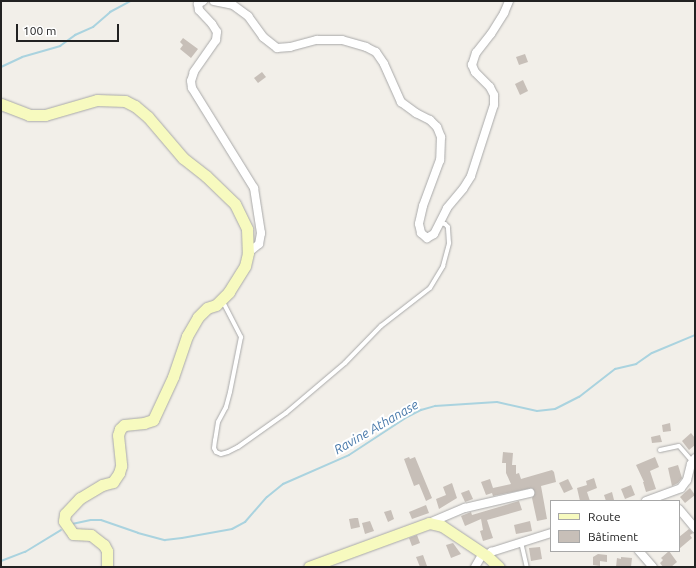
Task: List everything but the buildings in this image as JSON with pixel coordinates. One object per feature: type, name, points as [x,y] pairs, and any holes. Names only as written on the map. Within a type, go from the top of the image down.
[{"type":"street","points":[[203,1],[198,4],[199,10],[212,24],[216,32],[216,40],[194,72],[191,81],[192,88],[254,188],[261,232],[259,244],[248,254]]},
{"type":"street","points":[[214,1],[233,5],[248,16],[263,38],[277,48],[290,47],[317,40],[342,40],[366,47],[376,52],[384,64],[401,102],[416,113],[430,120],[437,127],[441,137],[440,160],[423,206],[419,224],[421,233],[427,238],[434,234],[447,208],[463,189],[471,176],[494,105],[494,95],[490,87],[475,72],[472,65],[476,53],[491,34],[504,13],[509,1]]},
{"type":"street","points":[[1,104],[29,115],[45,115],[97,100],[125,101],[135,106],[148,117],[182,158],[206,176],[234,204],[247,229],[248,254],[245,266],[238,280],[229,292],[216,305],[207,308],[198,317],[187,336],[173,377],[153,420],[144,423],[124,425],[120,429],[118,434],[121,466],[119,473],[112,482],[102,485],[80,498],[65,514],[64,521],[73,534],[91,535],[104,545],[107,551],[107,567]]},
{"type":"street","points":[[652,500],[671,497],[686,484],[694,460]]},
{"type":"street","points":[[309,567],[429,523],[465,508],[530,493]]},
{"type":"street","points":[[680,510],[695,528]]},
{"type":"street","points":[[429,523],[442,526],[485,555],[498,567]]},
{"type":"street","points":[[475,567],[485,555],[491,552],[550,533]]},
{"type":"street","points":[[641,552],[653,567]]},
{"type":"lane","points":[[221,299],[241,337],[230,392],[226,407],[218,422],[214,440],[214,448],[216,452],[221,454],[238,447],[286,413],[345,363],[381,326],[430,288],[443,266],[449,243],[448,227],[445,224],[440,223]]},
{"type":"lane","points":[[660,450],[679,446],[694,460]]},
{"type":"lane","points":[[521,542],[527,567]]},
{"type":"waterway","points":[[1,67],[22,57],[60,46],[75,35],[93,27],[110,12],[131,1]]},
{"type":"waterway","name":"Ravine Athanase","points":[[72,524],[91,520],[101,520],[138,533],[165,540],[232,529],[245,522],[267,497],[283,484],[349,455],[407,417],[421,410],[435,406],[497,402],[537,411],[555,409],[579,397],[615,369],[636,364],[652,353],[695,335]]},
{"type":"waterway","name":"Ravine Athanase","points":[[1,561],[25,552],[61,530]]}]
